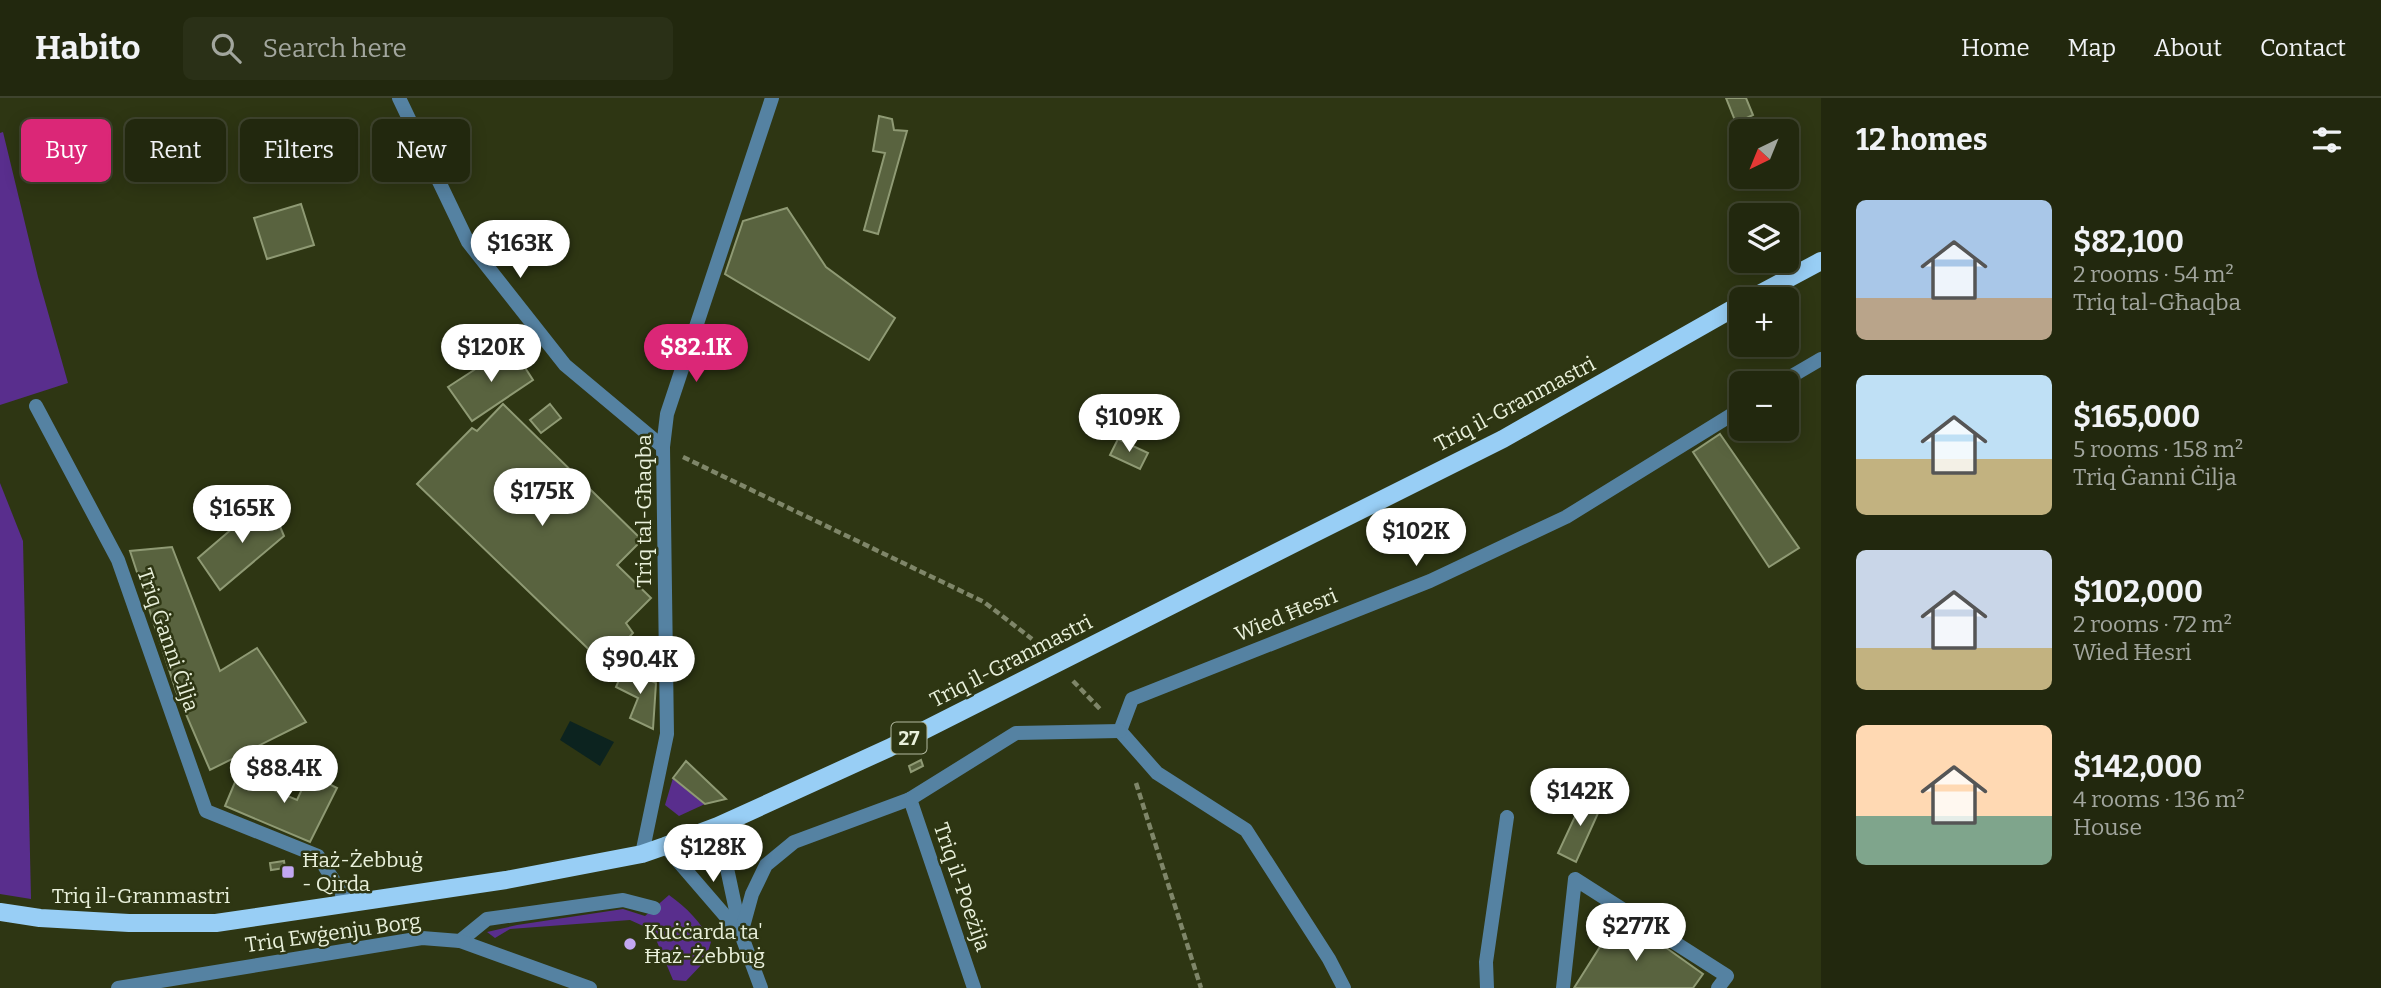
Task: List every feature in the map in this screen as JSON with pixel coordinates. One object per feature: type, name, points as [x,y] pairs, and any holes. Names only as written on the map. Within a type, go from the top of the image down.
[{"type":"main road","points":[[1772,287],[1821,261]]},
{"type":"main road","name":"Triq il-Granmastri","points":[[0,912],[40,918],[129,923],[216,923],[506,880],[642,854],[666,846],[718,826],[889,748],[1503,439],[1729,311]]},
{"type":"street","points":[[399,98],[468,242],[565,365],[663,447]]},
{"type":"street","name":"Triq tal-Għaqba","points":[[642,854],[667,734],[663,447],[667,414],[772,98]]},
{"type":"street","points":[[1799,372],[1821,359]]},
{"type":"street","name":"Triq Ġanni Ċilja","points":[[36,406],[118,561],[206,811],[318,856],[348,903]]},
{"type":"street","name":"Wied Ħesri","points":[[1120,731],[1132,699],[1430,581],[1554,523],[1729,416]]},
{"type":"street","points":[[741,934],[751,894],[766,865],[794,842],[910,799],[1016,733],[1120,731],[1157,773],[1247,830],[1329,958],[1344,988]]},
{"type":"street","name":"Triq il-Poeżija","points":[[910,799],[974,988]]},
{"type":"street","points":[[1487,988],[1486,962],[1507,817]]},
{"type":"street","points":[[718,826],[741,934],[761,988]]},
{"type":"street","points":[[666,846],[741,934]]},
{"type":"street","points":[[1563,988],[1575,879],[1727,976],[1718,988]]},
{"type":"street","points":[[460,941],[487,919],[623,900],[653,908]]},
{"type":"street","name":"Triq Ewġenju Borg","points":[[118,988],[422,938],[460,941],[590,988]]},
{"type":"path","points":[[663,447],[984,602],[1032,639]]},
{"type":"path","points":[[1073,680],[1120,731]]},
{"type":"path","points":[[1136,782],[1201,988]]},
{"type":"shaded area","points":[[3,132],[38,277],[68,383],[0,405],[0,133]]},
{"type":"shaded area","points":[[0,483],[23,541],[31,899],[0,894]]},
{"type":"shaded area","points":[[673,778],[705,804],[679,816],[665,805]]},
{"type":"shaded area","points":[[669,895],[693,916],[711,942],[705,961],[686,981],[673,980],[652,930],[630,920],[510,929],[495,938],[487,932],[623,909],[645,916]]},
{"type":"water","points":[[570,721],[614,742],[600,766],[560,740]]},
{"type":"building","points":[[1726,98],[1746,98],[1753,115],[1744,119],[1734,119]]},
{"type":"building","points":[[879,116],[892,119],[894,130],[907,131],[878,234],[864,230],[885,153],[873,151]]},
{"type":"building","points":[[301,204],[314,245],[267,259],[254,218]]},
{"type":"building","points":[[787,208],[826,267],[895,318],[869,360],[725,274],[743,221]]},
{"type":"building","points":[[511,346],[533,380],[472,421],[448,387]]},
{"type":"building","points":[[503,404],[642,540],[617,565],[651,598],[626,623],[633,633],[604,664],[417,484],[472,428],[477,431]]},
{"type":"building","points":[[550,404],[561,418],[541,433],[530,420]]},
{"type":"building","points":[[1720,434],[1799,548],[1769,567],[1693,452]]},
{"type":"building","points":[[1118,439],[1148,453],[1140,469],[1110,455]]},
{"type":"building","points":[[268,498],[284,536],[220,590],[198,558]]},
{"type":"building","points":[[172,547],[220,671],[257,648],[306,722],[210,770],[176,691],[130,551]]},
{"type":"building","points":[[624,668],[656,683],[653,729],[630,718],[638,698],[616,687]]},
{"type":"building","points":[[921,760],[923,766],[911,772],[909,766]]},
{"type":"building","points":[[686,761],[726,799],[705,804],[673,778]]},
{"type":"building","points":[[309,774],[337,788],[310,842],[225,806],[238,775],[297,800]]},
{"type":"building","points":[[1585,795],[1603,802],[1576,862],[1558,853]]},
{"type":"building","points":[[284,861],[285,868],[271,870],[270,863]]},
{"type":"building","points":[[1620,915],[1703,974],[1693,988],[1574,988]]},
{"type":"place","name":"Ħaż-Żebbuġ - Qirda","points":[[288,872]]},
{"type":"place","name":"Kuċċarda ta' Ħaż-Żebbuġ","points":[[630,944]]}]
